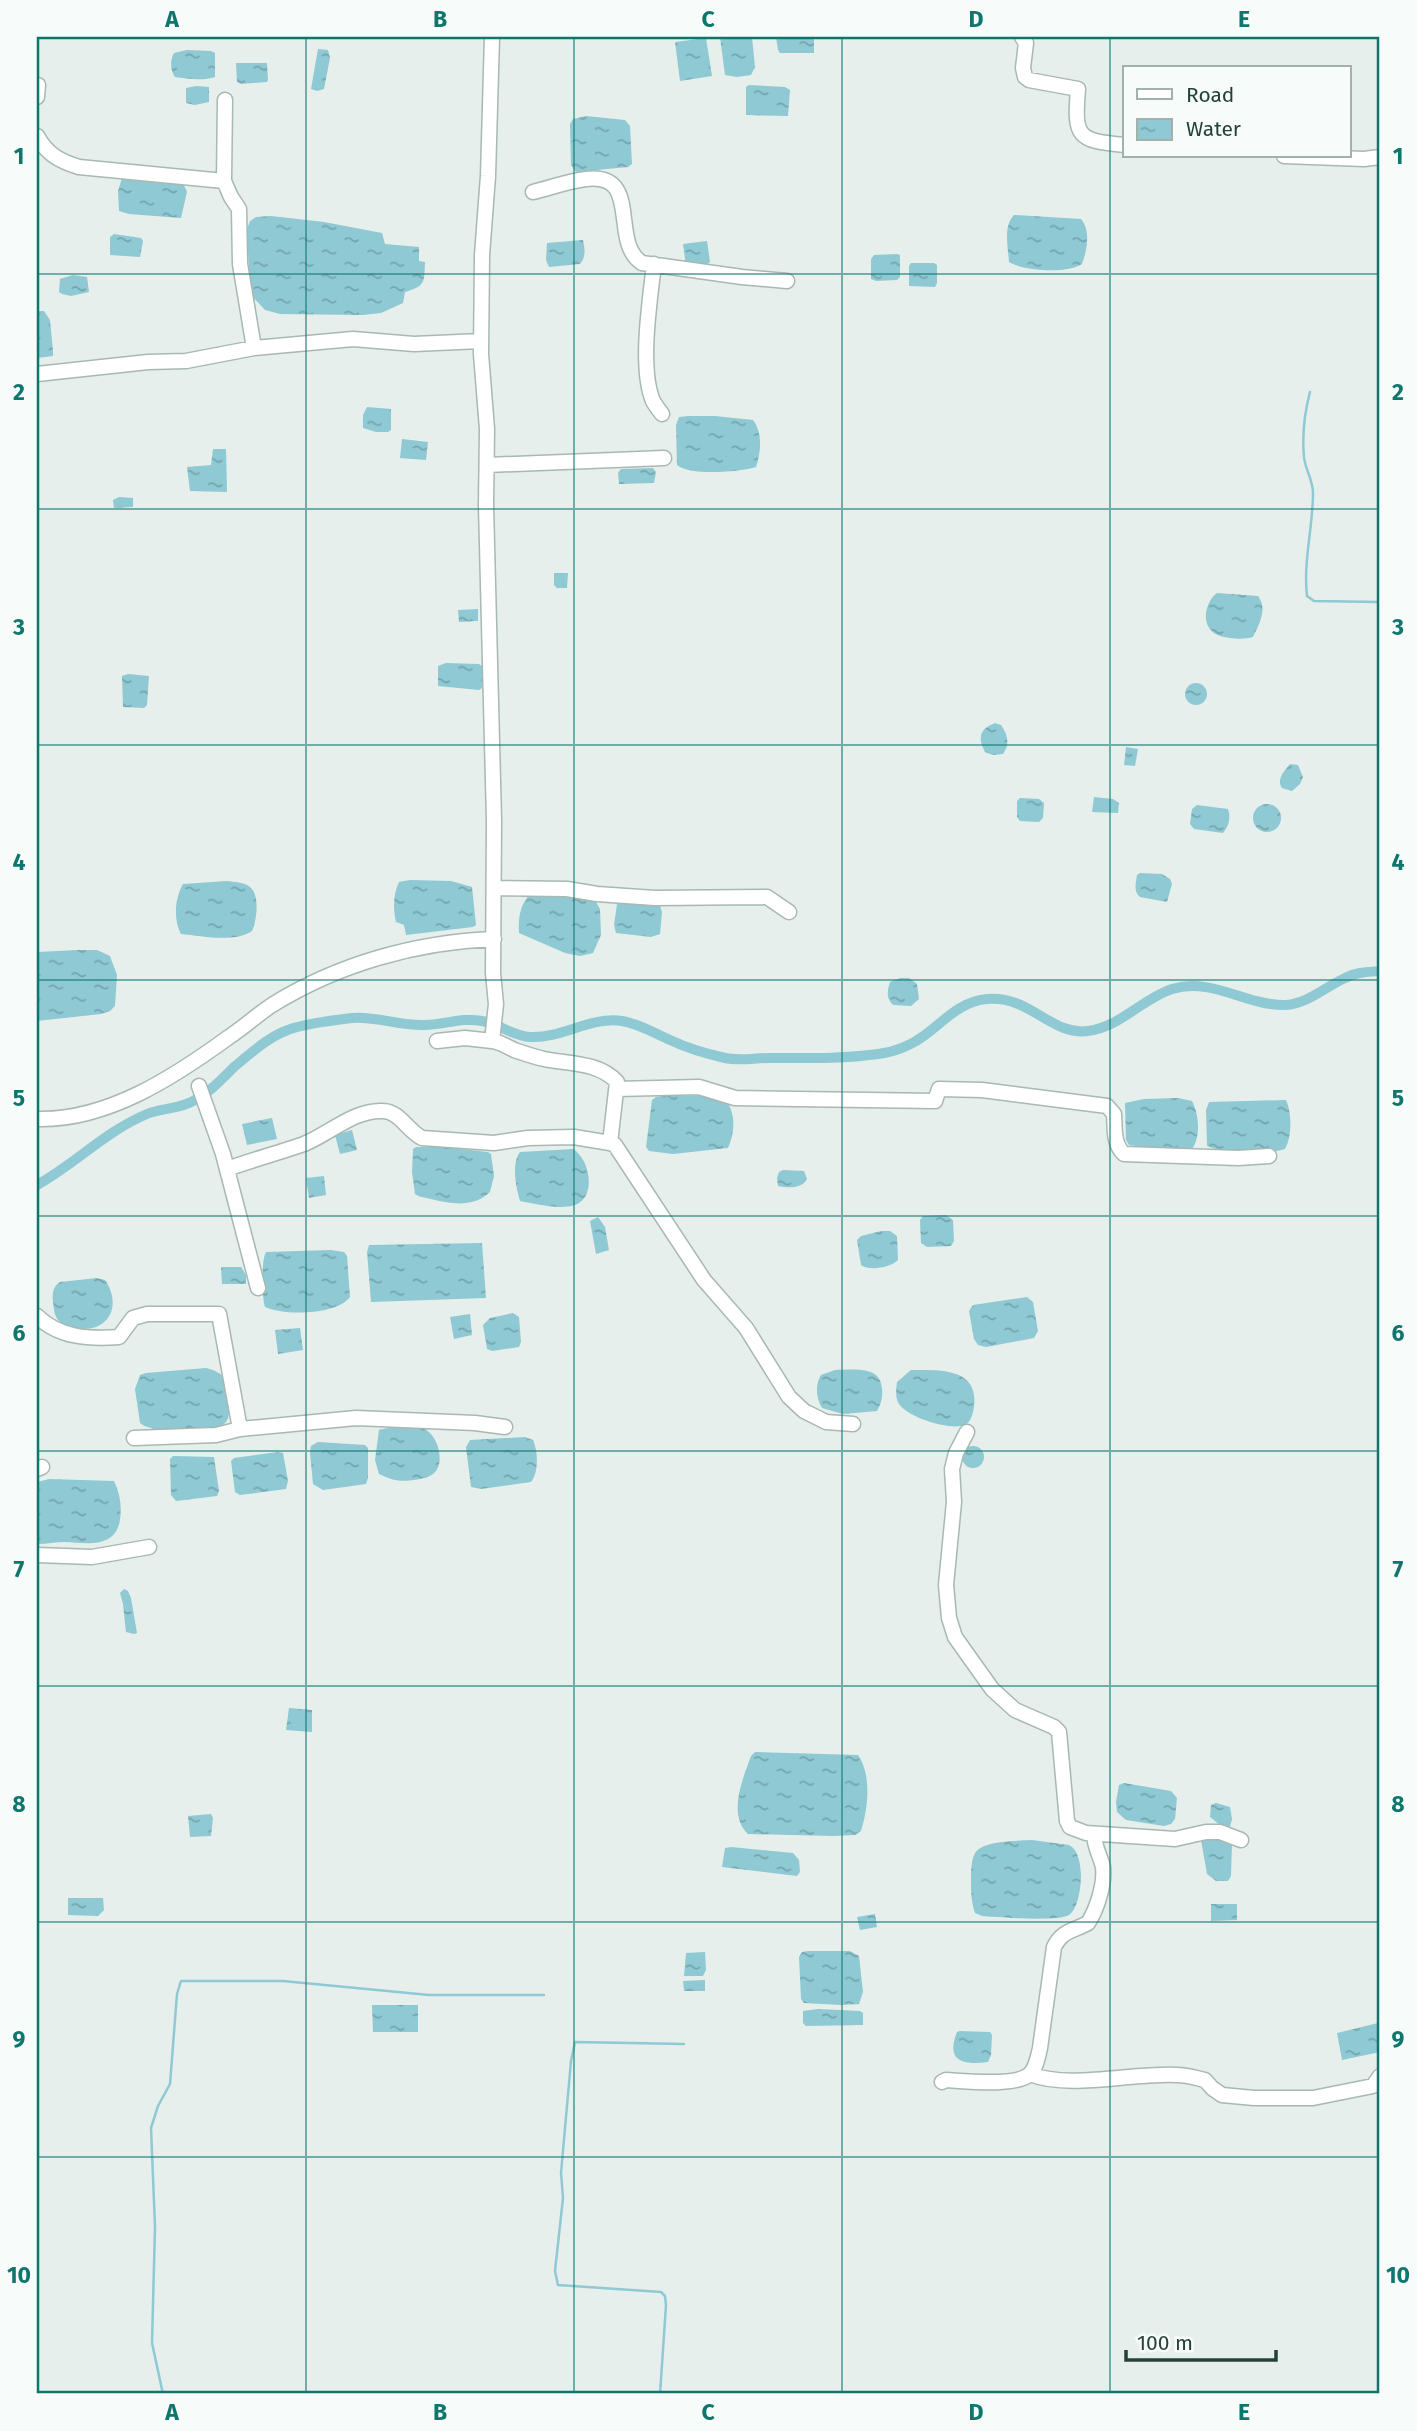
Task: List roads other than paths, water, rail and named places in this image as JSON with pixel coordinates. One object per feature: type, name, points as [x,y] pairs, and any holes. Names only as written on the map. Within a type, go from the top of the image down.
[{"type":"street","points":[[492,37],[488,176],[482,255],[481,341],[487,429],[495,888],[493,1035],[510,1049],[610,1074],[617,1082],[610,1143]]},
{"type":"street","points":[[1022,37],[1026,43],[1023,68],[1025,77],[1079,89],[1076,114],[1083,137],[1097,143],[1123,145]]},
{"type":"street","points":[[225,100],[224,181],[239,209],[240,264],[254,348]]},
{"type":"street","points":[[37,136],[48,152],[62,162],[79,167],[224,181]]},
{"type":"street","points":[[1350,158],[1380,157]]},
{"type":"street","points":[[533,192],[585,179],[609,182],[618,189],[622,201],[626,237],[631,252],[642,263],[787,281]]},
{"type":"street","points":[[654,264],[646,337],[653,401],[662,414]]},
{"type":"street","points":[[37,374],[90,367],[186,361],[254,348],[353,340],[414,344],[481,341]]},
{"type":"street","points":[[486,466],[664,458]]},
{"type":"street","points":[[495,888],[567,889],[655,898],[767,897],[789,912]]},
{"type":"street","points":[[37,1119],[73,1117],[118,1102],[170,1076],[229,1038],[271,1006],[343,969],[418,948],[494,939]]},
{"type":"street","points":[[437,1041],[493,1035]]},
{"type":"street","points":[[199,1086],[227,1169],[258,1288]]},
{"type":"street","points":[[616,1089],[699,1087],[735,1098],[934,1101],[939,1089],[982,1090],[1107,1106],[1114,1114],[1118,1149],[1124,1154],[1238,1158],[1269,1156]]},
{"type":"street","points":[[227,1169],[306,1143],[363,1115],[383,1111],[395,1115],[411,1133],[422,1138],[508,1143],[528,1138],[574,1137],[615,1145],[704,1280],[746,1328],[789,1397],[804,1411],[825,1422],[853,1424]]},
{"type":"street","points":[[37,1316],[45,1324],[71,1336],[107,1338],[119,1337],[133,1318],[147,1314],[219,1314],[240,1429]]},
{"type":"street","points":[[134,1438],[216,1435],[240,1429],[356,1418],[475,1423],[505,1427]]},
{"type":"street","points":[[967,1432],[956,1453],[952,1469],[954,1502],[946,1585],[949,1618],[955,1637],[992,1689],[1015,1710],[1055,1727],[1059,1732],[1067,1821],[1070,1827],[1078,1832],[1094,1834],[1175,1839],[1212,1831],[1241,1840]]},
{"type":"street","points":[[37,1555],[92,1557],[149,1547]]},
{"type":"street","points":[[942,2082],[1000,2082],[1030,2074],[1037,2062],[1040,2048],[1054,1947],[1059,1937],[1066,1932],[1088,1923],[1098,1900],[1103,1870],[1094,1843],[1094,1834]]},
{"type":"street","points":[[1030,2074],[1040,2078],[1082,2080],[1178,2074],[1205,2080],[1222,2095],[1254,2098],[1313,2098],[1373,2086],[1380,2076]]},
{"type":"water","points":[[720,37],[752,37],[755,67],[751,75],[725,75]]},
{"type":"water","points":[[776,37],[814,37],[814,53],[780,53]]},
{"type":"water","points":[[706,38],[712,76],[680,81],[675,42]]},
{"type":"water","points":[[318,49],[328,50],[330,58],[324,89],[317,91],[311,89]]},
{"type":"water","points":[[187,50],[215,53],[215,77],[175,77],[171,68],[174,53]]},
{"type":"water","points":[[236,63],[267,63],[267,82],[237,82]]},
{"type":"water","points":[[209,87],[209,102],[195,105],[186,103],[186,88]]},
{"type":"water","points":[[746,87],[785,87],[790,90],[788,116],[746,115]]},
{"type":"water","points":[[586,116],[625,120],[630,126],[632,164],[628,167],[576,172],[571,165],[570,124],[573,119]]},
{"type":"water","points":[[122,178],[183,183],[187,192],[181,218],[119,211],[118,191]]},
{"type":"water","points":[[1014,215],[1081,219],[1087,235],[1082,264],[1066,269],[1045,270],[1025,268],[1009,262],[1007,231]]},
{"type":"water","points":[[271,216],[382,233],[385,244],[419,247],[419,261],[425,262],[422,282],[417,288],[405,292],[403,303],[381,313],[280,314],[265,310],[250,294],[247,229],[250,221],[256,217]]},
{"type":"water","points":[[114,234],[141,238],[143,241],[140,257],[110,255],[110,237]]},
{"type":"water","points":[[583,240],[584,253],[580,264],[549,267],[546,260],[547,243]]},
{"type":"water","points":[[707,241],[710,262],[704,266],[686,266],[683,244]]},
{"type":"water","points":[[874,255],[900,255],[900,277],[897,280],[871,279],[871,259]]},
{"type":"water","points":[[911,263],[937,265],[935,287],[909,286]]},
{"type":"water","points":[[73,275],[87,277],[89,292],[71,296],[59,292],[60,279]]},
{"type":"water","points":[[37,311],[44,311],[50,320],[53,356],[37,358]]},
{"type":"water","points":[[367,407],[391,409],[391,430],[376,432],[363,428],[363,415]]},
{"type":"water","points":[[679,417],[753,420],[760,443],[756,467],[703,472],[677,465],[676,425]]},
{"type":"water","points":[[402,439],[428,442],[426,460],[400,458]]},
{"type":"water","points":[[213,449],[226,449],[227,492],[190,491],[187,467],[211,465]]},
{"type":"water","points":[[653,468],[656,472],[654,483],[619,484],[618,473],[621,469]]},
{"type":"water","points":[[119,497],[133,498],[133,507],[114,508],[113,500]]},
{"type":"water","points":[[554,573],[568,573],[567,588],[557,588],[554,585]]},
{"type":"water","points":[[1217,593],[1258,596],[1262,611],[1253,637],[1228,638],[1210,629],[1206,612]]},
{"type":"water","points":[[478,609],[478,621],[459,622],[458,610]]},
{"type":"water","points":[[446,663],[482,666],[482,688],[479,690],[438,686],[438,666]]},
{"type":"water","points":[[122,676],[149,676],[147,705],[144,708],[123,707]]},
{"type":"water","points":[[1196,683],[1204,686],[1207,694],[1204,702],[1196,705],[1188,702],[1185,694],[1188,686]]},
{"type":"water","points":[[995,723],[1001,725],[1007,736],[1007,743],[1003,754],[993,755],[985,752],[981,734]]},
{"type":"water","points":[[1126,747],[1138,749],[1135,766],[1124,765]]},
{"type":"water","points":[[1290,764],[1298,765],[1303,777],[1292,791],[1280,785]]},
{"type":"water","points":[[1094,797],[1113,799],[1119,803],[1118,813],[1092,812]]},
{"type":"water","points":[[1020,798],[1039,799],[1044,803],[1043,818],[1039,822],[1020,821],[1017,817],[1017,801]]},
{"type":"water","points":[[1267,804],[1277,808],[1281,818],[1277,828],[1267,832],[1257,828],[1253,818],[1257,808]]},
{"type":"water","points":[[1197,805],[1228,809],[1229,822],[1223,833],[1194,829],[1190,824],[1192,809]]},
{"type":"water","points":[[1162,874],[1170,879],[1172,884],[1167,902],[1138,895],[1136,884],[1137,875]]},
{"type":"water","points":[[227,881],[245,884],[253,891],[257,908],[252,931],[227,938],[181,934],[176,909],[183,884]]},
{"type":"water","points":[[451,881],[472,887],[476,925],[406,935],[404,925],[396,922],[394,902],[399,882]]},
{"type":"water","points":[[531,893],[588,898],[596,902],[600,909],[601,935],[593,953],[580,956],[565,953],[519,933],[520,912]]},
{"type":"water","points":[[622,902],[660,906],[660,934],[651,937],[616,933],[614,925],[617,904]]},
{"type":"water","points":[[97,950],[110,956],[117,975],[115,1006],[101,1014],[37,1021],[37,952]]},
{"type":"water","points":[[909,978],[917,984],[919,999],[911,1006],[893,1005],[889,1000],[890,982]]},
{"type":"water","points":[[667,1095],[714,1096],[726,1100],[732,1111],[733,1124],[728,1148],[673,1154],[649,1151],[646,1147],[652,1100]]},
{"type":"water","points":[[1178,1098],[1192,1101],[1196,1112],[1198,1132],[1192,1149],[1171,1151],[1129,1145],[1126,1140],[1125,1103],[1144,1099]]},
{"type":"water","points":[[1286,1100],[1290,1125],[1285,1149],[1246,1153],[1207,1146],[1206,1110],[1209,1102]]},
{"type":"water","points":[[272,1118],[277,1139],[247,1145],[242,1124]]},
{"type":"water","points":[[352,1130],[357,1150],[340,1154],[335,1135]]},
{"type":"water","points":[[416,1147],[488,1152],[491,1154],[494,1176],[490,1192],[469,1203],[439,1201],[415,1194],[412,1172],[413,1149]]},
{"type":"water","points":[[573,1149],[584,1161],[589,1178],[589,1186],[582,1201],[562,1207],[520,1201],[515,1169],[520,1152]]},
{"type":"water","points":[[783,1170],[804,1171],[807,1179],[798,1186],[778,1186],[777,1178]]},
{"type":"water","points":[[324,1176],[326,1195],[309,1198],[306,1178]]},
{"type":"water","points":[[946,1215],[953,1220],[954,1241],[951,1246],[927,1247],[921,1243],[920,1220],[923,1216]]},
{"type":"water","points":[[598,1217],[605,1227],[609,1250],[596,1254],[590,1221]]},
{"type":"water","points":[[890,1231],[897,1236],[898,1260],[880,1268],[861,1265],[857,1240],[861,1236]]},
{"type":"water","points":[[482,1243],[486,1298],[371,1302],[367,1252],[369,1245]]},
{"type":"water","points":[[266,1252],[344,1252],[347,1256],[350,1297],[334,1307],[310,1312],[284,1312],[265,1307],[262,1279]]},
{"type":"water","points":[[221,1267],[241,1267],[246,1275],[246,1284],[222,1284]]},
{"type":"water","points":[[97,1278],[105,1280],[113,1299],[109,1316],[96,1327],[87,1329],[62,1323],[54,1310],[53,1296],[56,1286],[60,1282]]},
{"type":"water","points":[[1027,1297],[1033,1302],[1038,1331],[1034,1338],[986,1347],[978,1345],[974,1339],[969,1311],[973,1305]]},
{"type":"water","points":[[513,1313],[519,1317],[519,1347],[492,1351],[487,1349],[483,1325],[490,1318]]},
{"type":"water","points":[[470,1314],[472,1335],[454,1339],[450,1317]]},
{"type":"water","points":[[300,1328],[303,1350],[278,1354],[275,1330]]},
{"type":"water","points":[[206,1368],[219,1373],[226,1383],[228,1418],[220,1427],[184,1432],[147,1427],[140,1423],[135,1389],[140,1375]]},
{"type":"water","points":[[835,1370],[865,1370],[877,1376],[882,1392],[877,1411],[843,1414],[822,1408],[817,1391],[819,1379],[821,1375]]},
{"type":"water","points":[[911,1370],[945,1371],[964,1378],[974,1394],[974,1409],[969,1422],[965,1425],[949,1426],[919,1418],[904,1409],[897,1399],[897,1382]]},
{"type":"water","points":[[399,1425],[419,1427],[436,1441],[439,1463],[430,1476],[403,1481],[379,1474],[375,1460],[379,1430]]},
{"type":"water","points":[[525,1437],[533,1440],[536,1450],[537,1461],[531,1482],[481,1489],[471,1487],[466,1447],[470,1440]]},
{"type":"water","points":[[318,1442],[365,1445],[368,1448],[366,1484],[323,1490],[313,1484],[310,1453],[311,1446]]},
{"type":"water","points":[[973,1446],[981,1449],[984,1457],[981,1465],[973,1468],[965,1465],[962,1457],[965,1449]]},
{"type":"water","points":[[283,1453],[288,1481],[286,1489],[240,1495],[235,1492],[231,1461],[234,1458]]},
{"type":"water","points":[[173,1456],[214,1457],[219,1491],[217,1496],[176,1501],[171,1495],[170,1459]]},
{"type":"water","points":[[49,1479],[114,1481],[121,1510],[117,1529],[112,1536],[91,1543],[37,1544],[37,1482]]},
{"type":"water","points":[[124,1589],[131,1598],[137,1633],[134,1634],[126,1632],[120,1593]]},
{"type":"water","points":[[289,1708],[312,1710],[312,1732],[286,1730]]},
{"type":"water","points":[[755,1752],[858,1755],[867,1782],[861,1831],[855,1835],[833,1836],[748,1834],[738,1817],[738,1807],[744,1775]]},
{"type":"water","points":[[1124,1783],[1171,1791],[1177,1798],[1175,1819],[1164,1826],[1126,1820],[1117,1812],[1116,1802],[1119,1785]]},
{"type":"water","points":[[1216,1803],[1230,1807],[1230,1827],[1220,1825],[1210,1817],[1211,1805]]},
{"type":"water","points":[[211,1814],[211,1836],[190,1837],[188,1816]]},
{"type":"water","points":[[1210,1836],[1232,1844],[1231,1876],[1228,1881],[1216,1881],[1207,1874],[1201,1840]]},
{"type":"water","points":[[1032,1840],[1069,1845],[1077,1854],[1081,1884],[1072,1912],[1062,1917],[1040,1919],[982,1916],[975,1913],[971,1880],[975,1853],[993,1843]]},
{"type":"water","points":[[725,1848],[793,1853],[799,1860],[800,1872],[797,1876],[722,1867]]},
{"type":"water","points":[[68,1898],[103,1898],[104,1910],[98,1916],[68,1915]]},
{"type":"water","points":[[1211,1904],[1237,1904],[1237,1920],[1211,1921]]},
{"type":"water","points":[[875,1914],[877,1927],[860,1930],[857,1917]]},
{"type":"water","points":[[850,1951],[859,1956],[863,1992],[859,2004],[804,2003],[801,1999],[799,1957],[802,1952]]},
{"type":"water","points":[[705,1952],[706,1970],[703,1976],[684,1976],[686,1953]]},
{"type":"water","points":[[705,1980],[705,1991],[684,1991],[683,1981]]},
{"type":"water","points":[[372,2005],[418,2005],[418,2032],[373,2032]]},
{"type":"water","points":[[803,2011],[860,2011],[863,2013],[863,2025],[806,2026],[803,2023]]},
{"type":"water","points":[[1378,2023],[1380,2052],[1342,2060],[1337,2033]]},
{"type":"water","points":[[957,2032],[990,2032],[991,2055],[988,2062],[964,2062],[955,2055],[954,2042]]},
{"type":"waterway","points":[[1310,392],[1303,441],[1313,493],[1306,570],[1307,596],[1314,601],[1380,602]]},
{"type":"waterway","points":[[37,1185],[132,1121],[153,1112],[190,1103],[200,1097],[273,1037],[319,1022],[361,1018],[424,1025],[475,1020],[518,1034],[542,1037],[610,1020],[641,1026],[690,1048],[725,1058],[837,1057],[878,1054],[903,1048],[920,1039],[961,1008],[987,999],[1016,1003],[1063,1028],[1088,1031],[1121,1019],[1172,989],[1187,986],[1216,989],[1257,1001],[1286,1005],[1310,998],[1349,976],[1380,971]]},
{"type":"waterway","points":[[163,2394],[152,2343],[155,2227],[151,2128],[158,2106],[170,2084],[177,1994],[181,1981],[283,1981],[429,1995],[544,1995]]},
{"type":"waterway","points":[[660,2394],[665,2296],[661,2292],[558,2285],[555,2271],[563,2198],[561,2173],[575,2042],[684,2044]]}]
